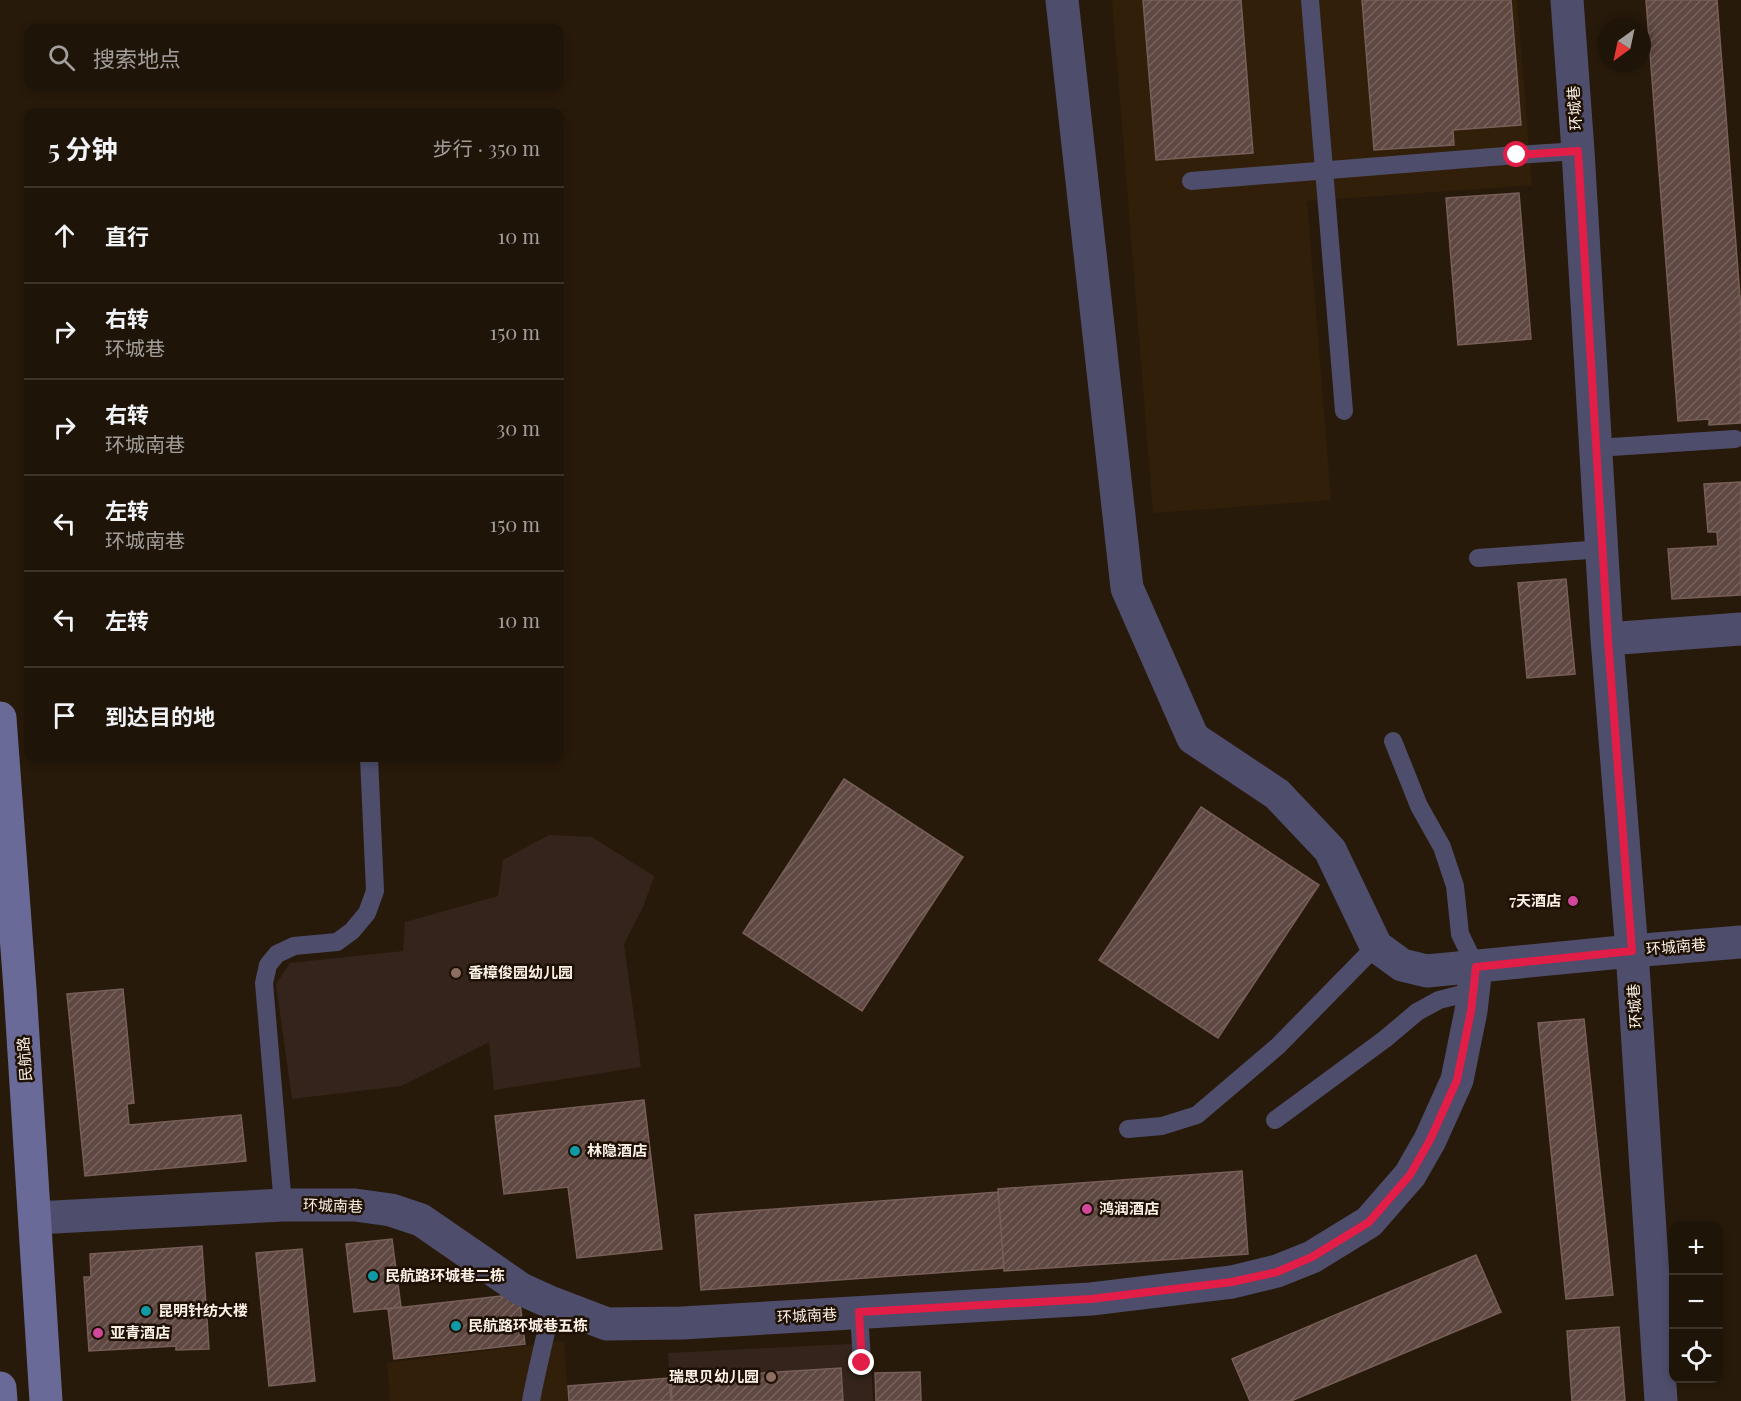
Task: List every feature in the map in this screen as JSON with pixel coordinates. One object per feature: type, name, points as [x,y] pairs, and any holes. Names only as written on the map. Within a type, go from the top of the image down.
[{"type":"main road","name":"民航路","points":[[0,718],[46,1401]]},
{"type":"main road","points":[[0,1388],[1,1401]]},
{"type":"street","points":[[1062,0],[1127,588],[1193,738],[1277,794],[1330,850],[1376,946],[1402,964],[1427,971],[1475,979]]},
{"type":"street","name":"环城巷","points":[[1567,0],[1608,639],[1632,951],[1661,1401]]},
{"type":"street","points":[[1608,639],[1741,629]]},
{"type":"street","name":"环城南巷","points":[[34,1218],[283,1205],[355,1205],[391,1210],[421,1220],[521,1289],[552,1304],[607,1324],[682,1323],[1091,1299],[1232,1282],[1277,1272],[1312,1257],[1369,1222],[1410,1175],[1430,1140],[1457,1080],[1475,979],[1632,951],[1741,942]]},
{"type":"lane","points":[[1310,0],[1344,411]]},
{"type":"lane","points":[[1191,181],[1578,151]]},
{"type":"lane","points":[[1596,448],[1735,439]]},
{"type":"lane","points":[[1478,558],[1602,549]]},
{"type":"lane","points":[[1275,1120],[1385,1039],[1417,1012],[1475,979],[1460,934],[1455,886],[1442,847],[1419,806],[1393,741]]},
{"type":"lane","points":[[283,1205],[264,983],[268,965],[277,954],[294,946],[336,942],[352,931],[367,913],[375,891],[369,762]]},
{"type":"lane","points":[[1128,1129],[1162,1126],[1197,1115],[1278,1046],[1376,946]]},
{"type":"lane","points":[[531,1401],[552,1304]]},
{"type":"lane","points":[[859,1312],[862,1363]]},
{"type":"shaded area","points":[[1112,0],[1517,0],[1532,185],[1307,201],[1331,500],[1153,513]]},
{"type":"shaded area","name":"香樟俊园幼儿园","points":[[549,835],[592,837],[654,876],[644,905],[624,944],[641,1067],[494,1090],[489,1042],[401,1086],[292,1099],[276,984],[290,963],[403,951],[405,922],[498,896],[503,860]]},
{"type":"shaded area","points":[[564,1341],[568,1401],[390,1401],[387,1363]]},
{"type":"shaded area","name":"瑞思贝幼儿园","points":[[870,1343],[873,1401],[671,1401],[668,1353]]},
{"type":"building","points":[[1143,0],[1241,0],[1253,153],[1156,160]]},
{"type":"building","points":[[1362,0],[1511,0],[1521,125],[1453,130],[1454,145],[1374,150]]},
{"type":"building","points":[[1646,0],[1717,0],[1741,310],[1741,423],[1709,425],[1709,419],[1678,421],[1651,66],[1651,18],[1647,18]]},
{"type":"building","points":[[1519,193],[1531,339],[1458,345],[1446,198]]},
{"type":"building","points":[[1741,482],[1741,595],[1672,599],[1668,549],[1718,546],[1717,532],[1708,532],[1704,484]]},
{"type":"building","points":[[1566,579],[1575,674],[1527,678],[1518,583]]},
{"type":"building","points":[[844,779],[963,857],[862,1011],[743,933]]},
{"type":"building","points":[[1201,807],[1319,885],[1218,1038],[1099,960]]},
{"type":"building","points":[[123,989],[134,1103],[127,1104],[129,1125],[241,1115],[246,1161],[85,1176],[67,994]]},
{"type":"building","points":[[1584,1019],[1613,1295],[1566,1299],[1538,1023]]},
{"type":"building","name":"林隐酒店","points":[[644,1100],[662,1249],[577,1258],[568,1187],[504,1194],[495,1116]]},
{"type":"building","points":[[1242,1171],[1248,1254],[1004,1271],[998,1189]]},
{"type":"building","points":[[998,1192],[1004,1268],[701,1290],[695,1215]]},
{"type":"building","name":"民航路环城巷二栋","points":[[392,1239],[401,1307],[354,1312],[346,1244]]},
{"type":"building","name":"昆明针纺大楼","points":[[202,1246],[209,1349],[176,1350],[176,1346],[89,1351],[84,1277],[91,1277],[90,1254]]},
{"type":"building","points":[[302,1249],[315,1381],[269,1386],[256,1253]]},
{"type":"building","points":[[1476,1255],[1501,1312],[1291,1401],[1250,1401],[1232,1359]]},
{"type":"building","name":"民航路环城巷五栋","points":[[519,1294],[525,1344],[394,1359],[388,1309]]},
{"type":"building","points":[[1619,1327],[1625,1401],[1572,1401],[1567,1331]]},
{"type":"building","points":[[841,1368],[843,1401],[672,1401],[671,1379]]},
{"type":"building","points":[[920,1372],[921,1401],[876,1401],[875,1373]]},
{"type":"building","points":[[669,1378],[671,1401],[569,1401],[568,1386]]},
{"type":"place","name":"7天酒店","points":[[1573,901]]},
{"type":"place","name":"香樟俊园幼儿园","points":[[456,973]]},
{"type":"place","name":"林隐酒店","points":[[575,1151]]},
{"type":"place","name":"鸿润酒店","points":[[1087,1209]]},
{"type":"place","name":"民航路环城巷二栋","points":[[373,1276]]},
{"type":"place","name":"昆明针纺大楼","points":[[146,1311]]},
{"type":"place","name":"民航路环城巷五栋","points":[[456,1326]]},
{"type":"place","name":"亚青酒店","points":[[98,1333]]},
{"type":"place","name":"瑞思贝幼儿园","points":[[771,1377]]},
{"type":"route","points":[[862,1363],[859,1312],[1091,1299],[1232,1282],[1277,1272],[1312,1257],[1369,1222],[1410,1175],[1430,1140],[1457,1080],[1471,1011],[1476,967],[1632,951],[1608,639],[1578,151],[1517,155]]}]
